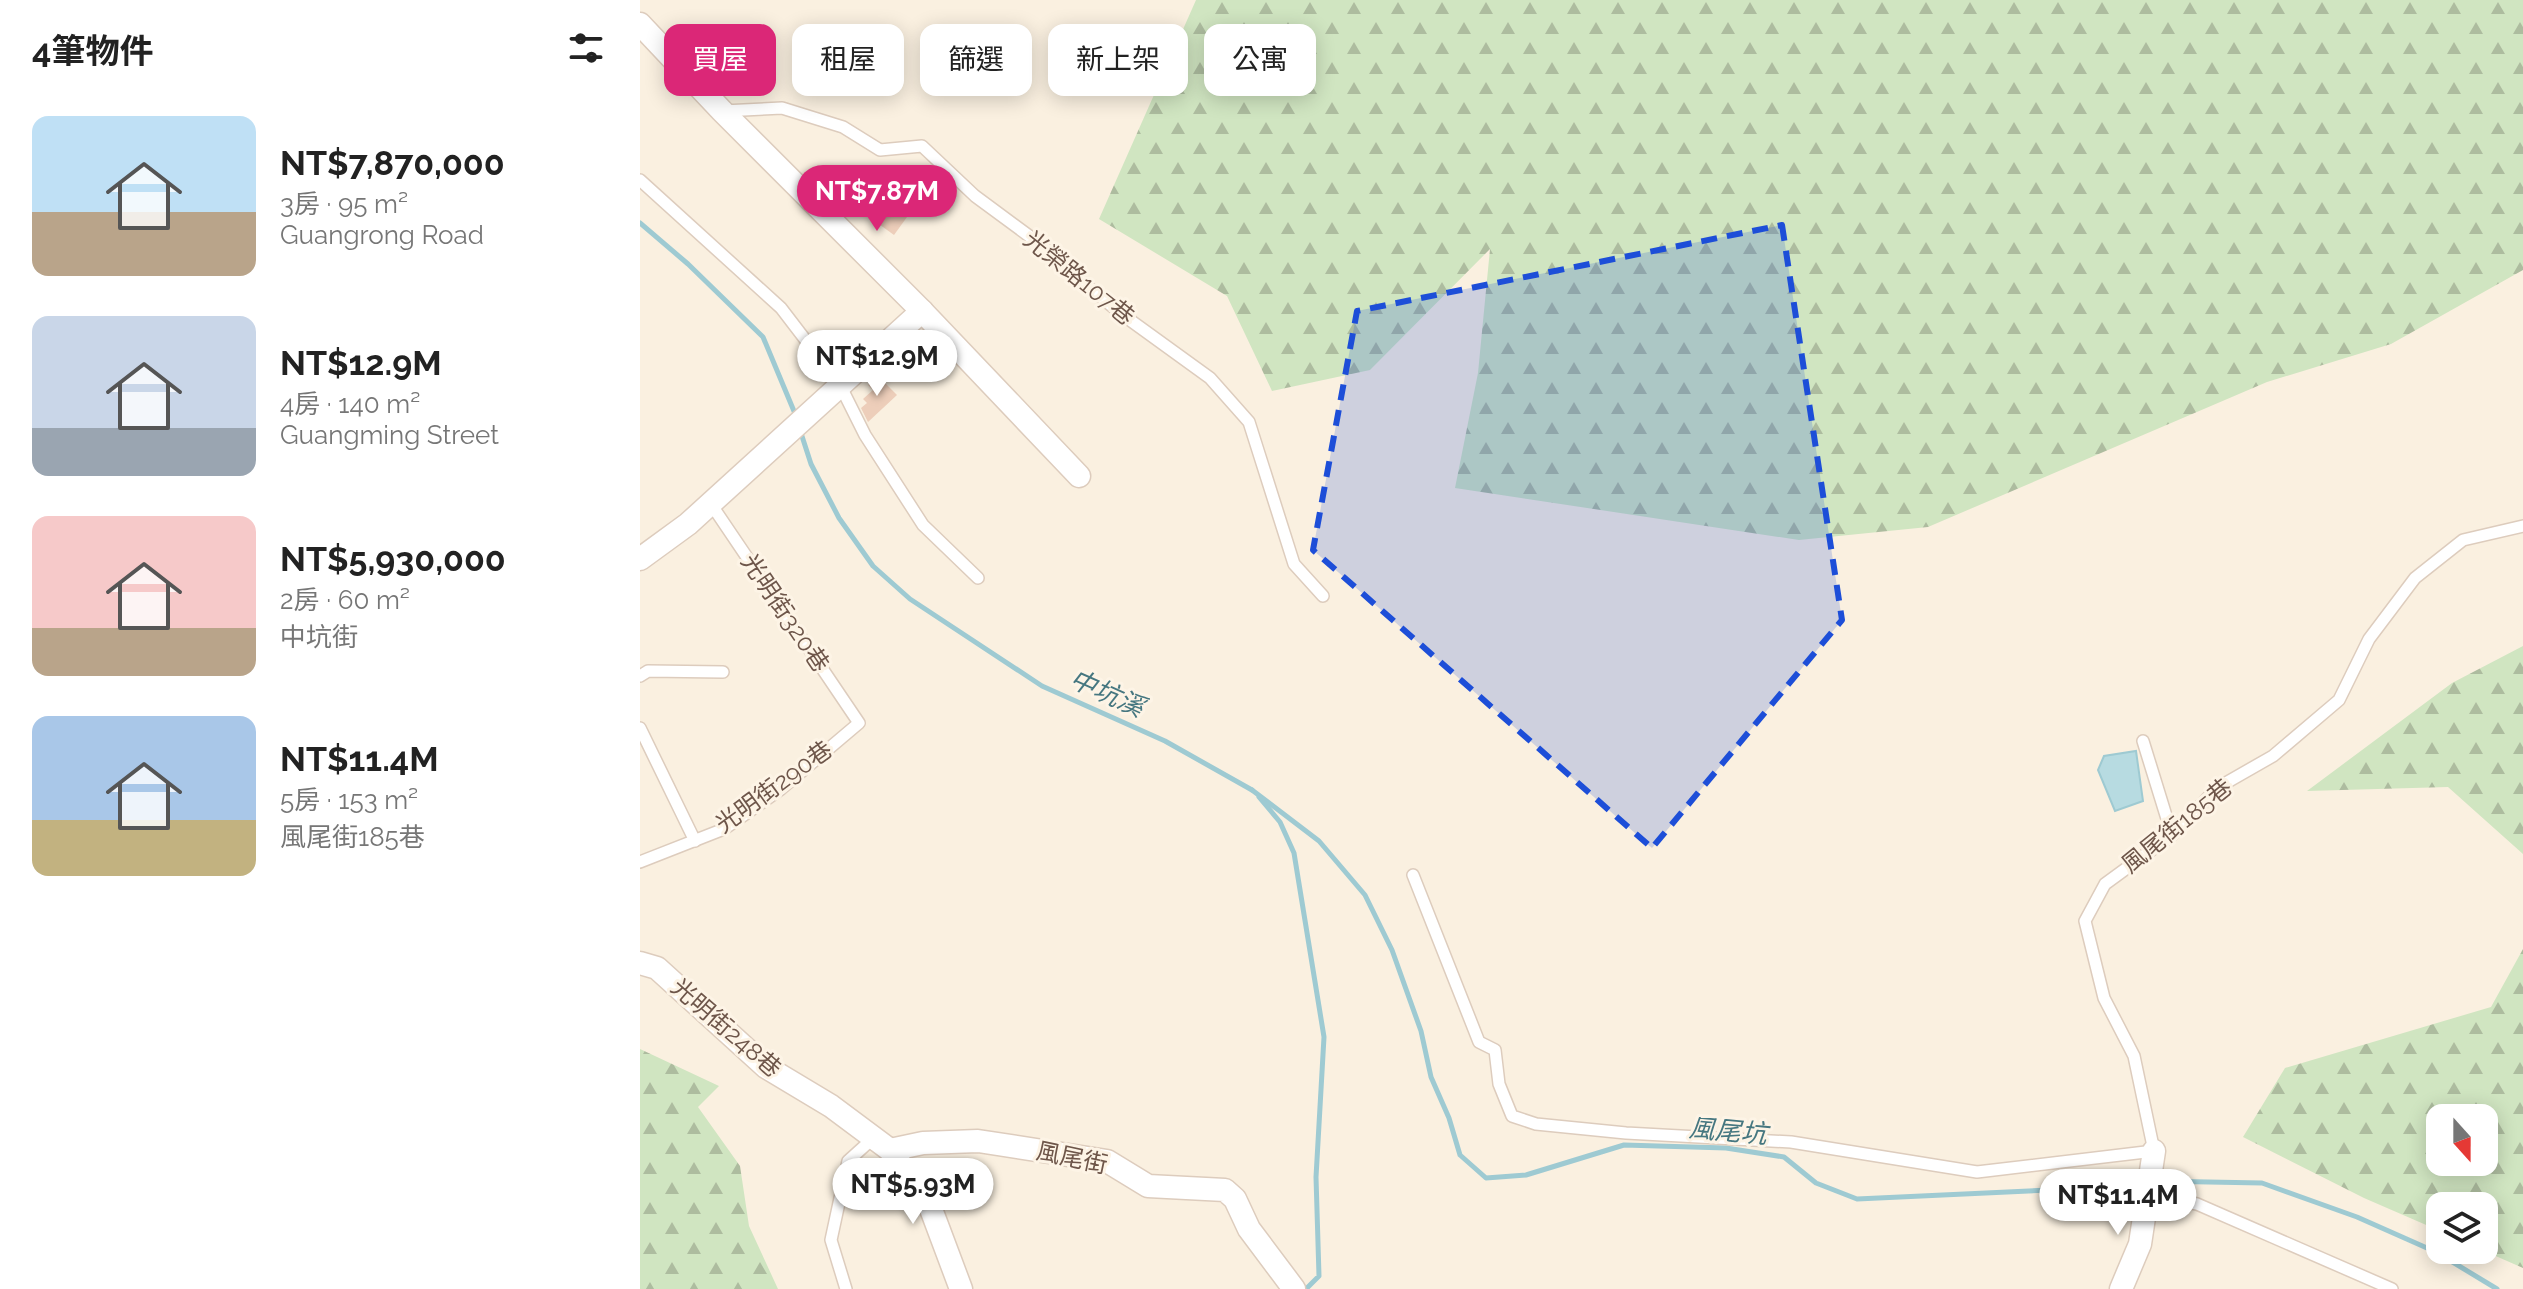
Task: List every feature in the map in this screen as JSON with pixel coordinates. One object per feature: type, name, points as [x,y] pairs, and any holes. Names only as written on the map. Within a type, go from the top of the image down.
[{"type":"street","points":[[640,24],[1079,476]]},
{"type":"street","points":[[641,557],[711,504],[922,311]]},
{"type":"street","name":"光明街248巷","points":[[640,963],[657,968],[766,1067],[831,1106],[890,1150],[928,1201],[961,1289]]},
{"type":"street","name":"風尾街","points":[[890,1150],[923,1143],[978,1141],[1107,1161],[1148,1186],[1225,1190],[1235,1199],[1249,1229],[1290,1285]]},
{"type":"street","points":[[2121,1289],[2140,1244],[2154,1151]]},
{"type":"lane","name":"光榮路107巷","points":[[722,111],[782,108],[843,127],[880,150],[922,146],[975,196],[1044,247],[1051,257],[1123,315],[1210,378],[1249,422],[1294,564],[1323,596]]},
{"type":"lane","points":[[640,180],[781,308],[840,385],[865,435],[923,525],[978,578]]},
{"type":"lane","name":"光明街320巷","points":[[711,504],[859,723]]},
{"type":"lane","name":"風尾街185巷","points":[[2154,1151],[2134,1056],[2104,998],[2085,921],[2105,884],[2172,835],[2217,788],[2273,756],[2339,700],[2369,639],[2415,578],[2463,540],[2523,526]]},
{"type":"lane","points":[[640,676],[648,671],[723,672]]},
{"type":"lane","name":"光明街290巷","points":[[640,862],[724,829],[769,797],[859,723]]},
{"type":"lane","points":[[640,728],[695,841]]},
{"type":"lane","points":[[2143,741],[2172,835]]},
{"type":"lane","points":[[1413,875],[1479,1042],[1495,1050],[1499,1084],[1512,1116],[1536,1124],[1626,1133],[1791,1142],[1977,1172],[2154,1151]]},
{"type":"lane","points":[[846,1289],[831,1240],[848,1161],[869,1142],[890,1150]]},
{"type":"lane","points":[[2149,1195],[2197,1204],[2392,1289]]},
{"type":"highlighted area","points":[[1782,225],[1842,620],[1652,848],[1313,550],[1357,311]]},
{"type":"green space","points":[[1196,0],[2523,0],[2523,270],[2391,344],[2267,382],[1928,527],[1799,540],[1455,488],[1478,373],[1490,249],[1370,370],[1272,391],[1227,296],[1099,219],[1153,96],[1188,96],[1188,24],[1185,24]]},
{"type":"green space","points":[[2523,646],[2523,854],[2448,787],[2307,791],[2452,683]]},
{"type":"green space","points":[[2523,949],[2523,1268],[2498,1257],[2498,1192],[2426,1192],[2426,1225],[2364,1198],[2243,1137],[2285,1068],[2491,1007]]},
{"type":"green space","points":[[640,1049],[719,1086],[698,1107],[740,1166],[749,1226],[778,1289],[640,1289]]},
{"type":"water","points":[[2136,751],[2143,801],[2115,811],[2098,770],[2104,756]]},
{"type":"building","points":[[897,193],[915,206],[894,235],[876,222]]},
{"type":"building","points":[[878,376],[897,395],[868,422],[861,408],[867,403],[863,399],[873,390],[868,385]]},
{"type":"waterway","name":"中坑溪","points":[[640,223],[688,264],[763,337],[796,416]]},
{"type":"waterway","name":"中坑溪","points":[[800,430],[811,464],[839,518],[873,566],[910,599],[1042,686],[1165,741],[1252,790]]},
{"type":"waterway","name":"風尾坑","points":[[1252,790],[1319,841],[1365,895],[1392,950],[1421,1031],[1431,1077],[1449,1118],[1460,1155],[1486,1178],[1526,1175],[1624,1145],[1726,1148],[1784,1157],[1816,1183],[1857,1199],[2144,1182]]},
{"type":"waterway","name":"中坑溪","points":[[1259,797],[1280,822],[1294,853],[1324,1037],[1316,1177],[1319,1276],[1306,1289]]},
{"type":"waterway","name":"風尾坑","points":[[2154,1181],[2262,1183],[2357,1217],[2436,1252],[2497,1289]]}]
